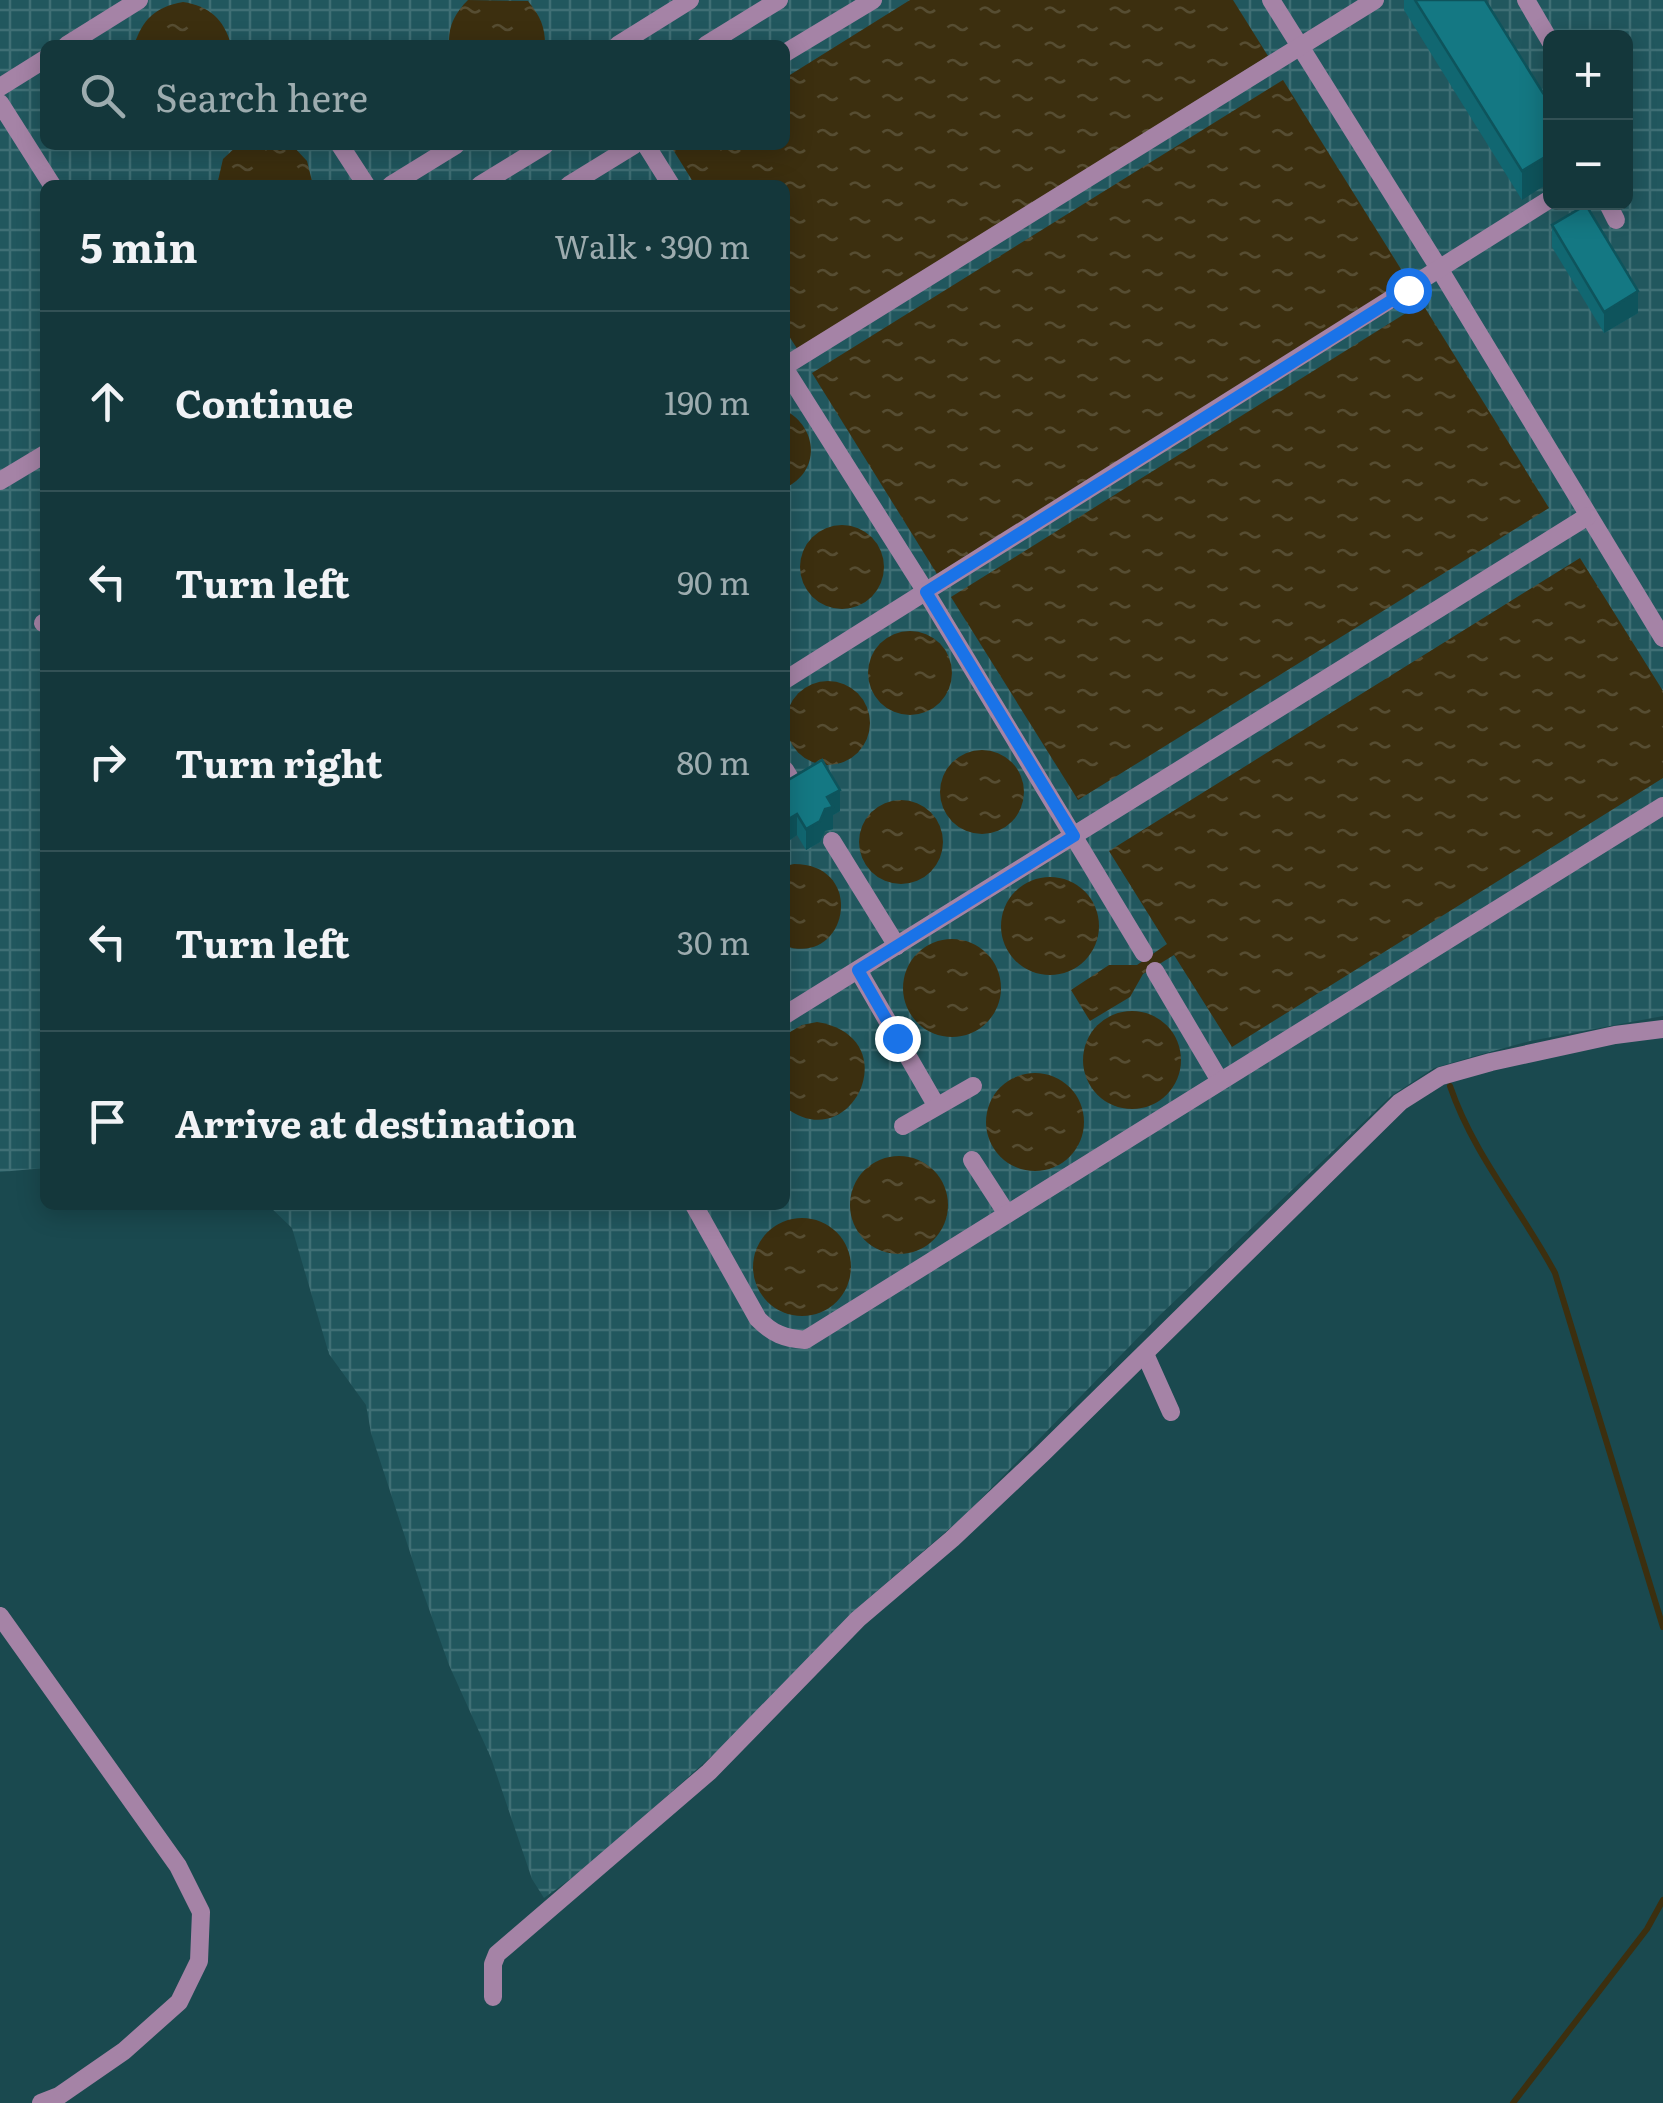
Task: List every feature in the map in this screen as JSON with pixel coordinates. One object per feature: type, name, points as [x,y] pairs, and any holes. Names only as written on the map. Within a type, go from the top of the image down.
[{"type":"lane","points":[[75,40],[139,0]]},
{"type":"lane","points":[[626,40],[690,0]]},
{"type":"lane","points":[[714,40],[779,0]]},
{"type":"lane","points":[[790,50],[872,0]]},
{"type":"lane","points":[[1271,0],[1663,638]]},
{"type":"lane","points":[[790,365],[1375,0]]},
{"type":"lane","points":[[1526,0],[1544,30]]},
{"type":"lane","points":[[0,87],[40,62]]},
{"type":"lane","points":[[0,103],[49,180]]},
{"type":"lane","points":[[343,150],[363,180]]},
{"type":"lane","points":[[399,180],[448,150]]},
{"type":"lane","points":[[488,180],[536,150]]},
{"type":"lane","points":[[577,180],[626,150]]},
{"type":"lane","points":[[649,150],[667,180]]},
{"type":"lane","points":[[790,677],[1543,204]]},
{"type":"lane","points":[[1612,210],[1616,220]]},
{"type":"lane","points":[[790,376],[1144,953]]},
{"type":"lane","points":[[0,482],[40,457]]},
{"type":"lane","points":[[790,1012],[1588,516]]},
{"type":"lane","points":[[790,781],[813,773]]},
{"type":"lane","points":[[697,1210],[758,1319],[771,1332],[805,1340],[1663,806]]},
{"type":"lane","points":[[832,842],[897,946]]},
{"type":"lane","points":[[858,970],[936,1105]]},
{"type":"lane","points":[[1155,971],[1220,1080]]},
{"type":"lane","points":[[493,1997],[497,1954],[709,1772],[858,1618],[952,1539],[1400,1102],[1441,1076],[1491,1062],[1615,1035],[1663,1029]]},
{"type":"lane","points":[[903,1126],[973,1086]]},
{"type":"lane","points":[[972,1160],[1007,1214]]},
{"type":"lane","points":[[1145,1354],[1171,1412]]},
{"type":"lane","points":[[0,1616],[178,1866],[200,1912],[199,1961],[179,2002],[124,2051],[60,2096],[40,2103]]},
{"type":"shaded area","points":[[0,0],[1663,0],[1663,1016],[1530,1041],[1434,1068],[1391,1096],[1161,1314],[964,1516],[863,1603],[744,1727],[591,1864],[544,1898],[532,1879],[491,1758],[449,1665],[371,1433],[366,1405],[329,1354],[292,1228],[273,1210],[790,1210],[790,180],[40,180],[40,1168],[0,1172]]},
{"type":"water","points":[[468,0],[528,1],[541,22],[545,40],[449,40],[459,10]]},
{"type":"water","points":[[910,0],[1233,0],[1268,56],[798,350],[790,338],[790,180],[692,180],[673,150],[790,150],[790,75]]},
{"type":"water","points":[[183,2],[200,7],[214,15],[229,40],[136,40],[151,16]]},
{"type":"water","points":[[1283,80],[1409,282],[937,574],[812,373]]},
{"type":"water","points":[[233,150],[297,150],[307,161],[312,180],[218,180],[223,159]]},
{"type":"water","points":[[1422,303],[1549,508],[1078,800],[951,597]]},
{"type":"water","points":[[790,414],[804,427],[811,449],[810,461],[790,485]]},
{"type":"water","points":[[842,525],[858,528],[872,537],[881,551],[881,583],[872,597],[858,606],[842,609],[826,606],[812,597],[803,583],[800,567],[803,551],[812,537],[826,528]]},
{"type":"water","points":[[1580,558],[1663,691],[1663,778],[1232,1047],[1174,955],[1143,974],[1130,997],[1090,1021],[1071,990],[1109,965],[1137,965],[1167,944],[1109,851]]},
{"type":"water","points":[[910,631],[926,634],[940,643],[949,657],[949,689],[940,703],[926,712],[910,715],[894,712],[880,703],[871,689],[868,673],[871,657],[880,643],[894,634]]},
{"type":"water","points":[[812,684],[844,684],[858,693],[869,715],[867,739],[858,753],[844,762],[812,762],[798,753],[790,741],[790,705],[798,693]]},
{"type":"water","points":[[982,750],[998,753],[1012,762],[1021,776],[1021,808],[1012,822],[998,831],[982,834],[966,831],[952,822],[943,808],[940,792],[943,776],[952,762],[966,753]]},
{"type":"water","points":[[901,800],[917,803],[931,812],[940,826],[940,858],[931,872],[917,881],[901,884],[885,881],[871,872],[862,858],[859,842],[862,826],[871,812],[885,803]]},
{"type":"water","points":[[790,865],[817,868],[832,880],[840,895],[835,929],[823,942],[806,949],[790,947]]},
{"type":"water","points":[[1050,877],[1069,881],[1084,892],[1095,907],[1099,926],[1095,945],[1084,960],[1069,971],[1050,975],[1031,971],[1016,960],[1005,945],[1001,926],[1005,907],[1016,892],[1031,881]]},
{"type":"water","points":[[952,939],[971,943],[986,954],[997,969],[1001,988],[997,1007],[986,1022],[971,1033],[952,1037],[933,1033],[918,1022],[907,1007],[903,988],[907,969],[918,954],[933,943]]},
{"type":"water","points":[[1132,1011],[1151,1015],[1166,1026],[1177,1041],[1181,1060],[1177,1079],[1166,1094],[1151,1105],[1132,1109],[1113,1105],[1098,1094],[1087,1079],[1083,1060],[1087,1041],[1098,1026],[1113,1015]]},
{"type":"water","points":[[817,1022],[845,1032],[860,1049],[865,1069],[860,1090],[848,1107],[831,1118],[809,1119],[790,1110],[790,1032]]},
{"type":"water","points":[[1035,1073],[1054,1077],[1069,1088],[1080,1103],[1084,1122],[1080,1141],[1069,1156],[1054,1167],[1035,1171],[1016,1167],[1001,1156],[990,1141],[986,1122],[990,1103],[1001,1088],[1016,1077]]},
{"type":"water","points":[[899,1156],[918,1160],[933,1171],[944,1186],[948,1205],[944,1224],[933,1239],[918,1250],[899,1254],[880,1250],[865,1239],[854,1224],[850,1205],[854,1186],[865,1171],[880,1160]]},
{"type":"water","points":[[802,1218],[821,1222],[836,1233],[847,1248],[851,1267],[847,1286],[836,1301],[821,1312],[802,1316],[783,1312],[768,1301],[757,1286],[753,1267],[757,1248],[768,1233],[783,1222]]},
{"type":"building","points":[[1415,0],[1485,0],[1543,93],[1543,158],[1522,171]]},
{"type":"building","points":[[1578,210],[1589,210],[1638,291],[1604,312],[1552,225]]},
{"type":"building","points":[[822,760],[840,790],[827,797],[833,807],[825,809],[820,821],[806,829],[797,814],[790,818],[790,779]]},
{"type":"waterway","points":[[1450,1086],[1472,1136],[1555,1273],[1663,1627]]},
{"type":"waterway","points":[[1513,2103],[1647,1929],[1663,1900]]},
{"type":"route","points":[[897,1038],[858,970],[1074,836],[926,592],[1408,290]]}]
